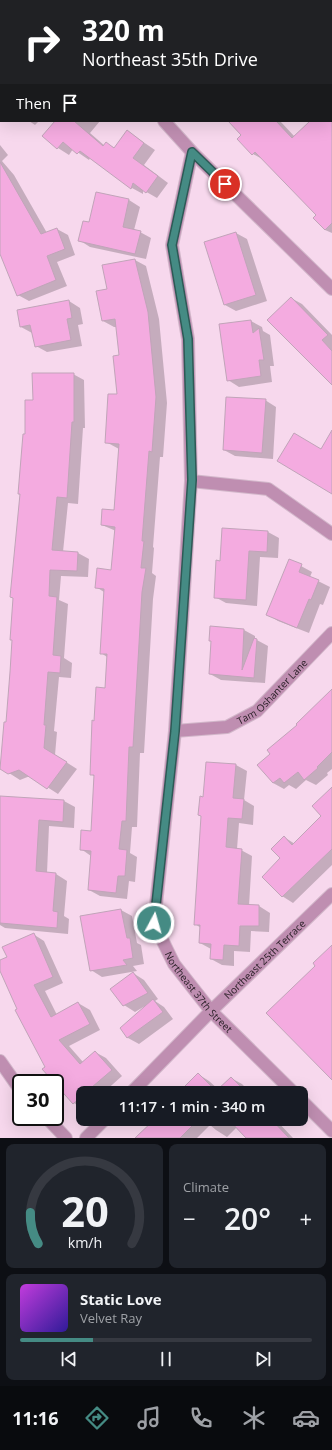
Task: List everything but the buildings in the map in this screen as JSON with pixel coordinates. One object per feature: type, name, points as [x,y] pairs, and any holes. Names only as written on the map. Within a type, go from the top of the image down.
[{"type":"street","points":[[165,122],[192,152],[332,289]]},
{"type":"street","name":"Northeast 37th Street","points":[[192,152],[172,245],[188,339],[192,480],[175,731],[154,923],[174,964],[211,1011],[287,1086]]},
{"type":"street","points":[[192,480],[268,489],[332,534]]},
{"type":"street","name":"Tam Oshanter Lane","points":[[175,731],[227,726],[257,710],[332,633]]},
{"type":"street","name":"Northeast 25th Terrace","points":[[138,1086],[211,1011],[332,894]]},
{"type":"street","points":[[0,1061],[12,1078]]},
{"type":"street","points":[[308,1107],[332,1131]]},
{"type":"street","points":[[55,1126],[66,1138]]},
{"type":"street","points":[[86,1138],[98,1126]]},
{"type":"route","points":[[154,923],[175,731],[192,480],[188,339],[172,245],[192,152],[225,184]]}]
